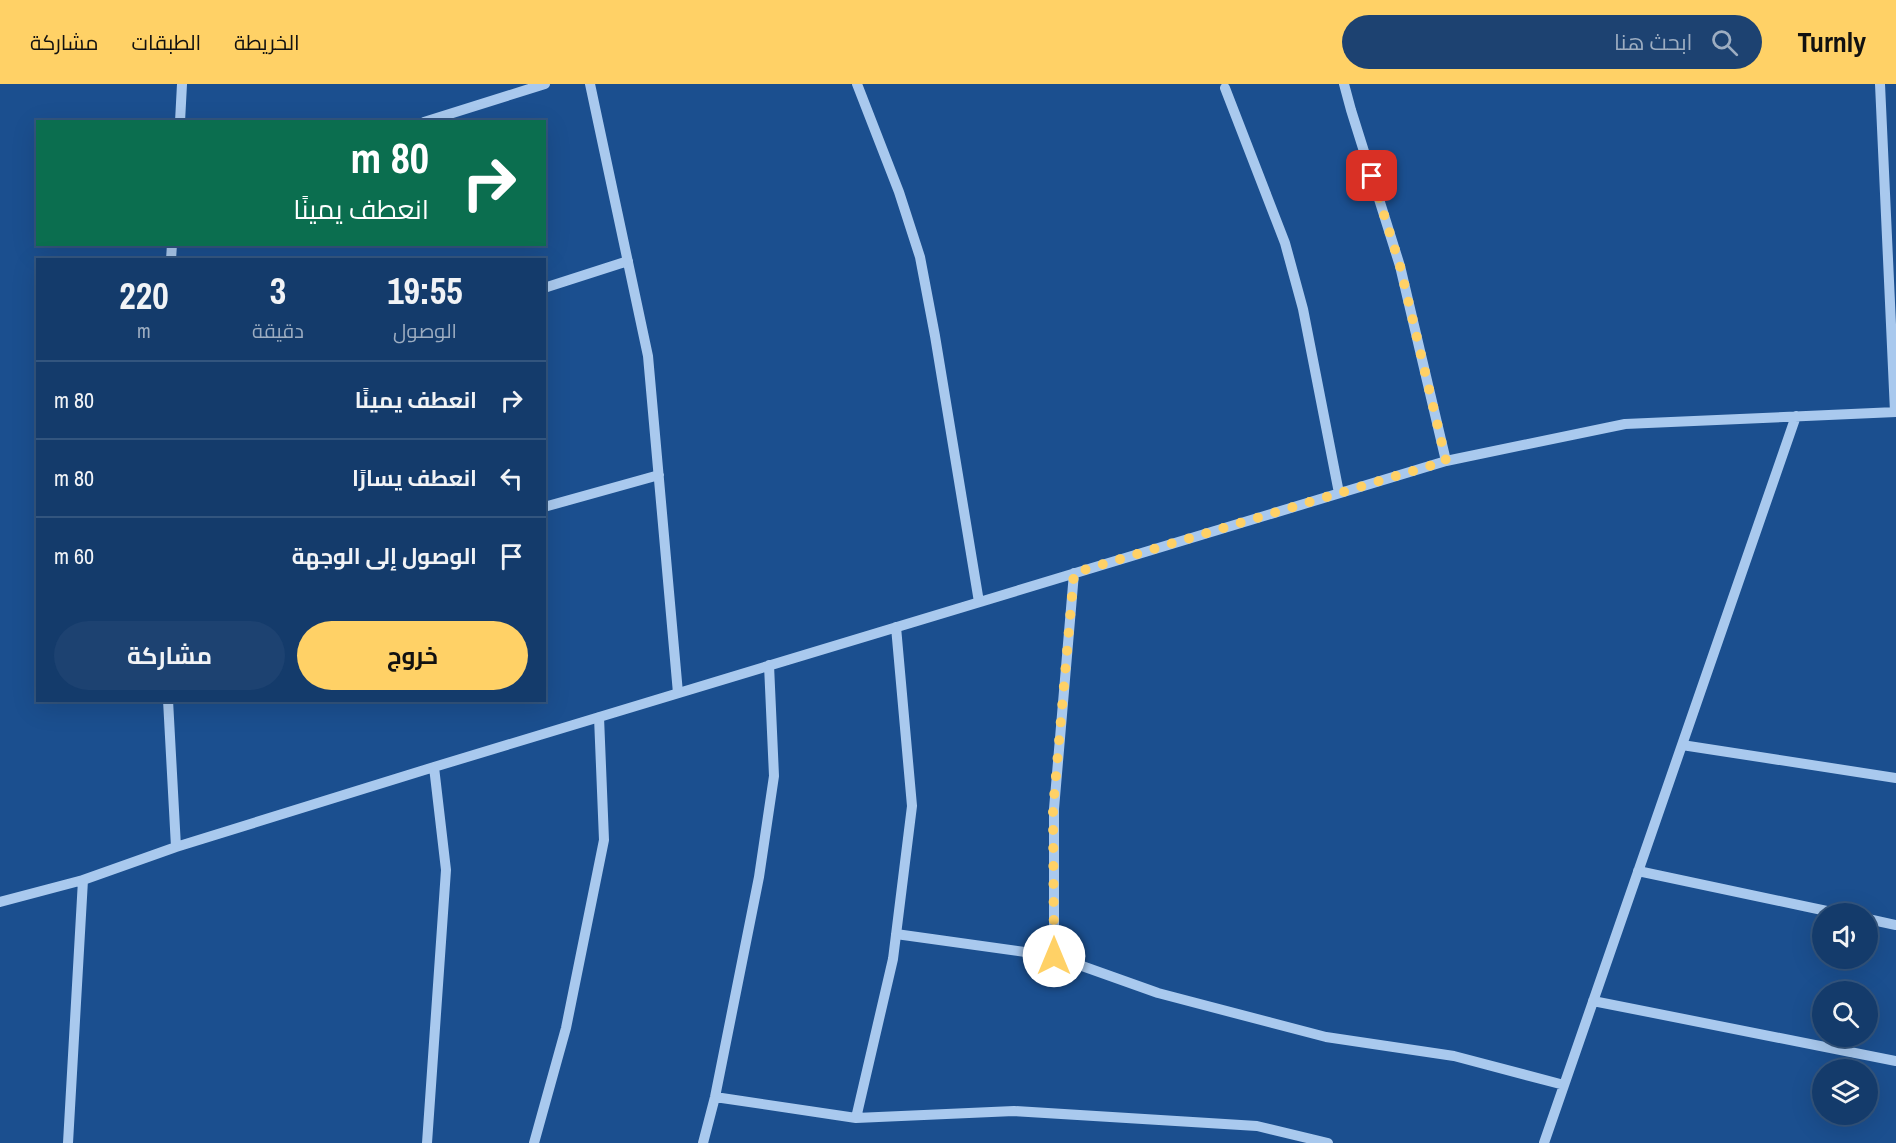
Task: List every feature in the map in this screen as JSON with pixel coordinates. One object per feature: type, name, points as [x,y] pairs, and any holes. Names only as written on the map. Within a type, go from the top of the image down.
[{"type":"street","points":[[180,120],[182,84]]},
{"type":"street","points":[[430,120],[544,84]]},
{"type":"street","points":[[590,84],[648,356],[678,693]]},
{"type":"street","points":[[857,84],[899,192],[920,257],[979,602]]},
{"type":"street","points":[[1344,84],[1400,266],[1446,461]]},
{"type":"street","points":[[0,902],[83,880],[176,847],[434,767],[1446,461],[1625,424],[1896,412],[1880,84]]},
{"type":"street","points":[[1225,88],[1285,243],[1303,309],[1339,493]]},
{"type":"street","points":[[546,287],[628,261]]},
{"type":"street","points":[[1544,1143],[1796,416]]},
{"type":"street","points":[[546,506],[659,475]]},
{"type":"street","points":[[1054,956],[1053,809],[1074,573]]},
{"type":"street","points":[[856,1118],[893,960],[912,806],[896,627]]},
{"type":"street","points":[[703,1143],[715,1097],[759,877],[774,776],[769,665]]},
{"type":"street","points":[[168,702],[176,847]]},
{"type":"street","points":[[534,1143],[566,1028],[604,840],[599,717]]},
{"type":"street","points":[[1682,745],[1896,778]]},
{"type":"street","points":[[427,1143],[446,870],[434,767]]},
{"type":"street","points":[[1638,871],[1812,908]]},
{"type":"street","points":[[68,1143],[83,880]]},
{"type":"street","points":[[1878,921],[1896,925]]},
{"type":"street","points":[[896,934],[1054,956],[1158,993],[1326,1037],[1454,1056],[1564,1085]]},
{"type":"street","points":[[1593,1000],[1896,1061]]},
{"type":"street","points":[[715,1097],[856,1118],[1014,1111],[1257,1126],[1328,1143]]},
{"type":"route","points":[[1054,956],[1053,809],[1074,573],[1446,461],[1400,266],[1372,176]]}]
